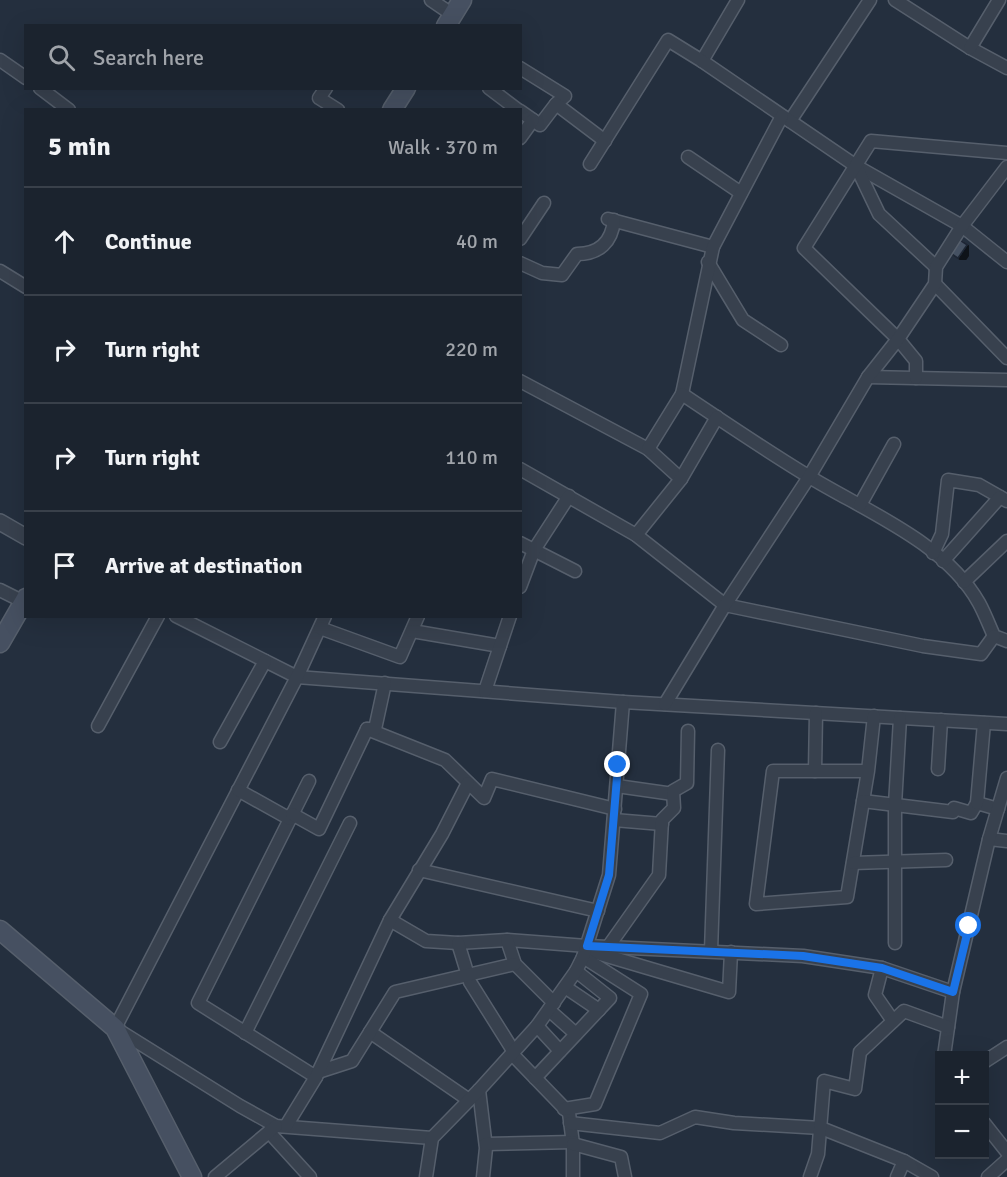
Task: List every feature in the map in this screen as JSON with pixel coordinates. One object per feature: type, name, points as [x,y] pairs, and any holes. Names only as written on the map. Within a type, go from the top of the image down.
[{"type":"main road","points":[[393,108],[405,90]]},
{"type":"main road","points":[[0,642],[24,600]]},
{"type":"main road","points":[[0,930],[115,1028],[192,1177]]},
{"type":"street","points":[[431,0],[452,18]]},
{"type":"street","points":[[702,61],[738,0]]},
{"type":"street","points":[[648,449],[682,394],[713,247],[741,193],[786,118],[870,0]]},
{"type":"street","points":[[895,0],[970,48],[1007,68]]},
{"type":"street","points":[[970,48],[999,0]]},
{"type":"street","points":[[590,164],[668,40],[856,166],[962,225],[1007,262]]},
{"type":"street","points":[[0,60],[24,77]]},
{"type":"street","points":[[522,69],[565,96],[540,125],[522,112]]},
{"type":"street","points":[[43,90],[66,108]]},
{"type":"street","points":[[325,90],[319,98],[335,108]]},
{"type":"street","points":[[492,90],[516,108]]},
{"type":"street","points":[[556,104],[605,141]]},
{"type":"street","points":[[522,135],[533,120]]},
{"type":"street","points":[[916,378],[916,361],[898,339],[804,248],[871,141],[1007,153]]},
{"type":"street","points":[[688,157],[741,193]]},
{"type":"street","points":[[856,166],[879,213],[936,267]]},
{"type":"street","points":[[665,704],[725,605],[809,477],[868,377],[898,339],[935,284],[936,267],[962,225],[1007,167]]},
{"type":"street","points":[[522,236],[543,203]]},
{"type":"street","points":[[522,265],[542,273],[561,275],[577,255],[590,254],[603,247],[613,229],[611,219],[713,247]]},
{"type":"street","points":[[708,262],[743,320],[781,345]]},
{"type":"street","points":[[0,271],[24,286]]},
{"type":"street","points":[[935,284],[1007,358]]},
{"type":"street","points":[[868,377],[1007,380]]},
{"type":"street","points":[[522,382],[648,449],[681,479]]},
{"type":"street","points":[[682,394],[809,477],[901,528],[938,557],[964,582],[979,603],[994,636],[1007,641]]},
{"type":"street","points":[[636,535],[681,479],[717,417]]},
{"type":"street","points":[[860,505],[894,444]]},
{"type":"street","points":[[522,470],[636,535],[725,605],[923,646],[981,654],[994,636]]},
{"type":"street","points":[[948,480],[979,485],[1003,500],[938,557],[948,480]]},
{"type":"street","points":[[522,582],[534,550],[569,496]]},
{"type":"street","points":[[0,522],[24,536]]},
{"type":"street","points":[[964,582],[1007,541]]},
{"type":"street","points":[[522,544],[575,571]]},
{"type":"street","points":[[0,590],[24,600]]},
{"type":"street","points":[[98,726],[157,618]]},
{"type":"street","points":[[180,618],[297,677],[624,702],[1007,724]]},
{"type":"street","points":[[310,1177],[277,1128],[115,1028],[297,677],[323,622],[400,657],[417,618]]},
{"type":"street","points":[[485,691],[509,618]]},
{"type":"street","points":[[412,630],[500,646]]},
{"type":"street","points":[[220,742],[265,661]]},
{"type":"street","points":[[367,729],[375,729],[385,684]]},
{"type":"street","points":[[426,1177],[432,1138],[537,1026],[576,971],[586,951],[609,875],[624,702]]},
{"type":"street","points":[[815,771],[816,713]]},
{"type":"street","points":[[868,771],[772,771],[756,904],[847,897],[868,771],[874,716]]},
{"type":"street","points":[[895,943],[895,805],[900,718]]},
{"type":"street","points":[[938,769],[940,720]]},
{"type":"street","points":[[863,801],[953,812],[954,808],[971,813],[977,803],[984,723]]},
{"type":"street","points":[[238,790],[319,829],[367,729]]},
{"type":"street","points":[[367,729],[444,760],[483,798],[492,779],[615,815],[662,824]]},
{"type":"street","points":[[608,947],[658,875],[662,820],[674,808],[673,791],[687,783],[688,731]]},
{"type":"street","points":[[711,951],[718,750]]},
{"type":"street","points":[[945,1051],[953,992],[1007,778]]},
{"type":"street","points":[[309,781],[198,1003],[317,1075]]},
{"type":"street","points":[[215,1177],[277,1128],[317,1075],[390,920],[442,834],[468,783]]},
{"type":"street","points":[[617,786],[673,794]]},
{"type":"street","points":[[977,803],[998,809]]},
{"type":"street","points":[[245,1033],[350,823]]},
{"type":"street","points":[[990,839],[1007,841]]},
{"type":"street","points":[[853,863],[946,860]]},
{"type":"street","points":[[419,870],[598,911]]},
{"type":"street","points":[[390,920],[426,941],[458,943],[507,940],[586,951],[729,992],[730,952]]},
{"type":"street","points":[[507,940],[515,964],[576,1034]]},
{"type":"street","points":[[458,943],[470,982],[513,1053],[569,1113],[573,1143],[573,1177]]},
{"type":"street","points":[[586,951],[608,947],[803,956],[882,968],[953,992]]},
{"type":"street","points":[[564,1109],[595,1104],[641,994],[586,951]]},
{"type":"street","points":[[317,1075],[352,1061],[395,992],[515,964]]},
{"type":"street","points":[[882,968],[875,996],[893,1021]]},
{"type":"street","points":[[535,1078],[610,998],[576,971]]},
{"type":"street","points":[[565,987],[599,1010]]},
{"type":"street","points":[[810,1177],[818,1154],[824,1081],[855,1089],[860,1052],[904,1011],[948,1027]]},
{"type":"street","points":[[537,1026],[560,1051]]},
{"type":"street","points":[[370,1032],[469,1100]]},
{"type":"street","points":[[989,1059],[1007,1047]]},
{"type":"street","points":[[479,1090],[486,1144],[483,1177]]},
{"type":"street","points":[[570,1123],[660,1133],[695,1117],[734,1123],[821,1128],[904,1161],[932,1177]]},
{"type":"street","points":[[277,1128],[432,1138]]},
{"type":"street","points":[[988,1177],[1006,1152],[989,1130]]},
{"type":"street","points":[[486,1144],[573,1143],[621,1156],[625,1177]]},
{"type":"street","points":[[897,1177],[904,1161]]},
{"type":"building","points":[[958,239],[967,245],[958,258],[949,252]]},
{"type":"route","points":[[618,765],[609,875],[587,946],[803,956],[882,968],[953,992],[969,926]]}]
